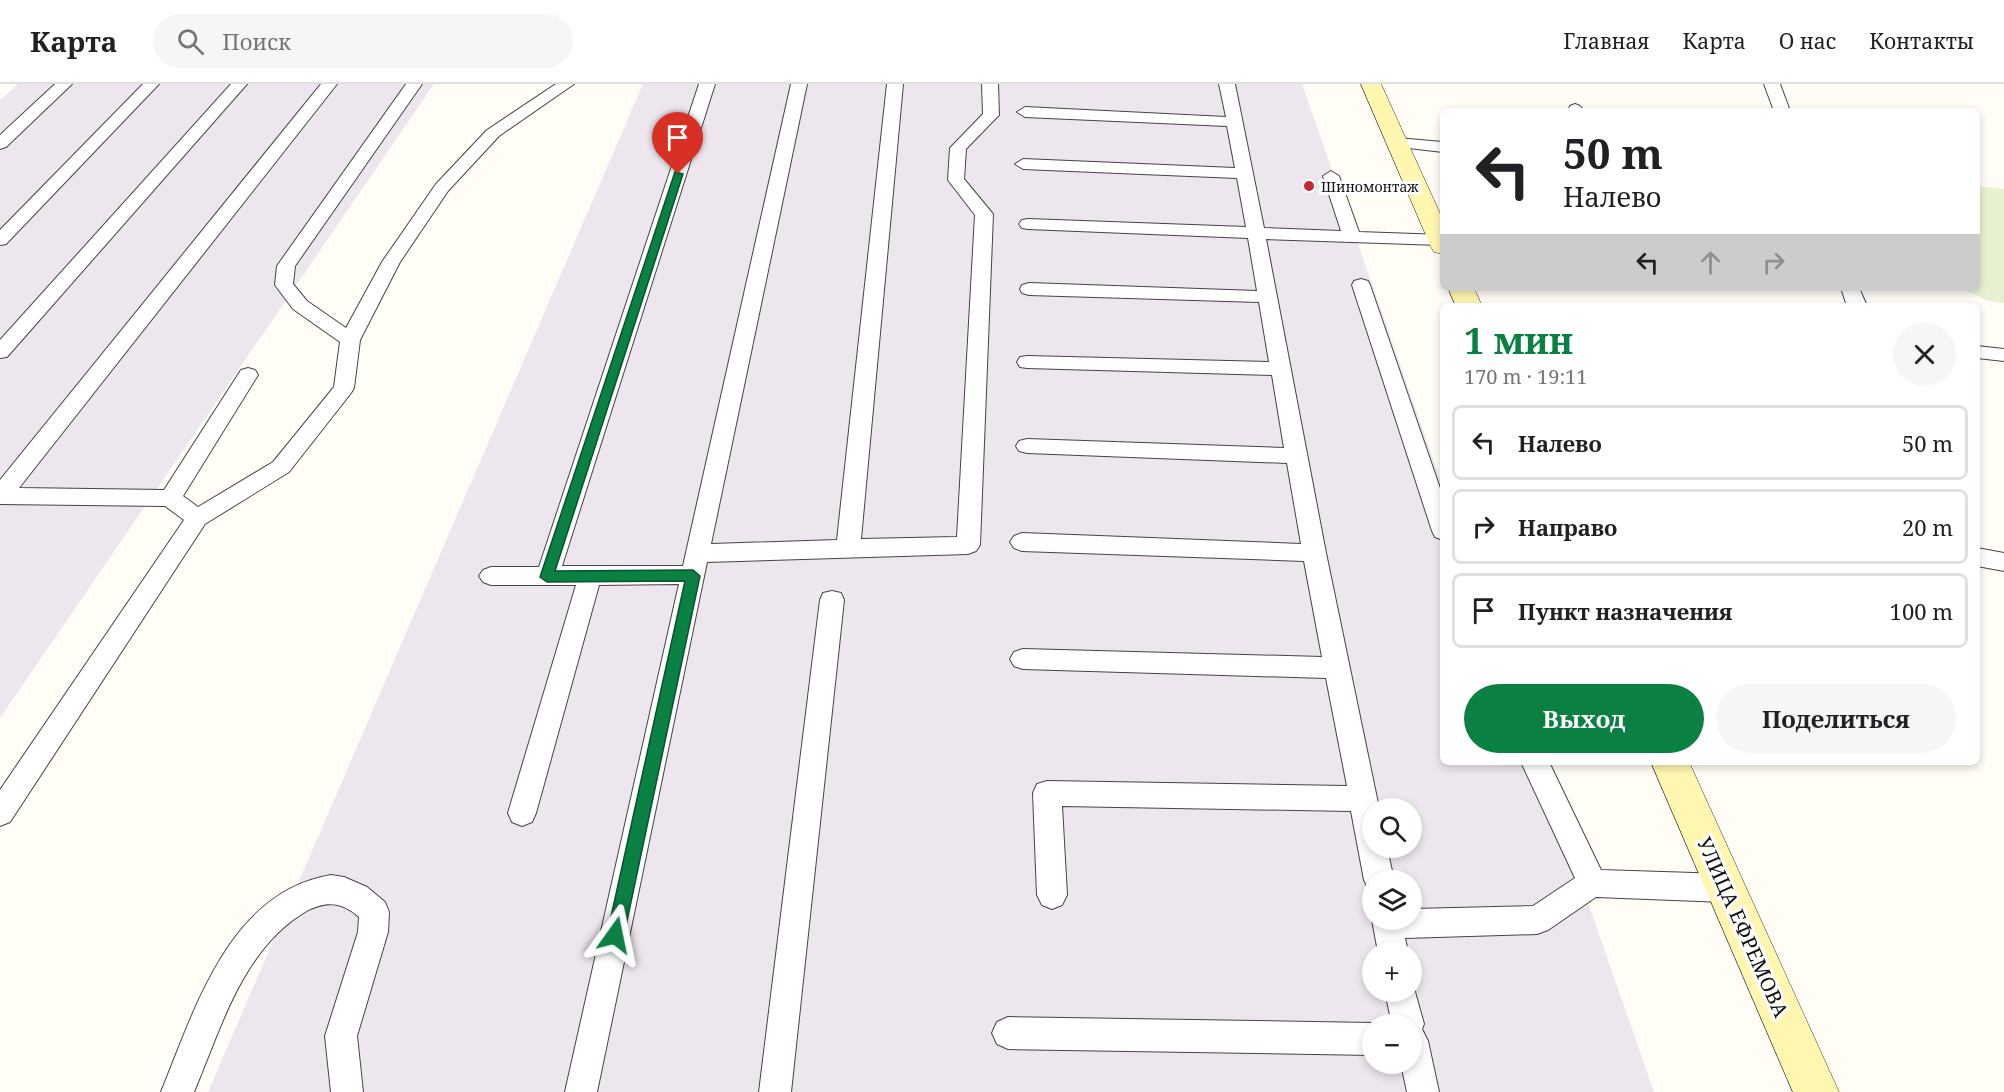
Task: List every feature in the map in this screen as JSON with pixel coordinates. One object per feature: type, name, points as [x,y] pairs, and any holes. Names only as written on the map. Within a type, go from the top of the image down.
[{"type":"street","points":[[1371,84],[1440,241]]},
{"type":"street","name":"УЛИЦА ЕФРЕМОВА","points":[[1671,765],[1816,1092]]},
{"type":"lane","points":[[0,144],[64,84]]},
{"type":"lane","points":[[0,240],[151,84]]},
{"type":"lane","points":[[0,352],[239,84]]},
{"type":"lane","points":[[197,518],[170,498],[0,496],[329,84]]},
{"type":"lane","points":[[350,340],[300,305],[284,285],[286,266],[414,84]]},
{"type":"lane","points":[[0,813],[197,518],[281,467],[344,388],[350,340],[391,262],[442,188],[493,133],[566,84]]},
{"type":"lane","points":[[547,577],[707,84]]},
{"type":"lane","points":[[581,1092],[799,84]]},
{"type":"lane","points":[[848,549],[896,84]]},
{"type":"lane","points":[[491,576],[590,576],[848,549],[968,545],[984,214],[956,180],[958,148],[991,115],[990,84]]},
{"type":"lane","points":[[1227,84],[1257,233],[1314,553],[1363,798]]},
{"type":"lane","points":[[1772,84],[1781,108]]},
{"type":"lane","points":[[1025,112],[1234,122]]},
{"type":"lane","points":[[1397,142],[1440,147]]},
{"type":"lane","points":[[1023,164],[1245,173]]},
{"type":"lane","points":[[1331,176],[1352,237]]},
{"type":"lane","points":[[1028,224],[1352,237],[1440,243]]},
{"type":"lane","points":[[1361,285],[1440,522]]},
{"type":"lane","points":[[1029,289],[1268,297]]},
{"type":"lane","points":[[1980,352],[2004,355]]},
{"type":"lane","points":[[1027,362],[1281,369]]},
{"type":"lane","points":[[170,498],[248,375]]},
{"type":"lane","points":[[1027,446],[1296,456]]},
{"type":"lane","points":[[1022,542],[1314,553]]},
{"type":"lane","points":[[1980,558],[2004,562]]},
{"type":"lane","points":[[522,813],[590,576]]},
{"type":"lane","points":[[775,1092],[832,600]]},
{"type":"lane","points":[[1023,659],[1336,668]]},
{"type":"lane","points":[[1536,765],[1592,883]]},
{"type":"lane","points":[[1052,895],[1047,793],[1362,799]]},
{"type":"lane","points":[[1389,932],[1537,920],[1592,883],[1725,888]]},
{"type":"lane","points":[[177,1092],[222,990],[246,947],[272,917],[307,894],[328,890],[343,890],[363,900],[374,912],[373,932],[341,1036],[347,1092]]},
{"type":"lane","points":[[1008,1033],[1362,1039]]},
{"type":"lane","points":[[1419,1074],[1423,1092]]},
{"type":"shaded area","points":[[18,84],[434,84],[0,718],[0,100]]},
{"type":"shaded area","points":[[643,84],[1302,84],[1440,478],[1440,765],[1540,765],[1654,1092],[208,1092]]},
{"type":"green space","points":[[1980,186],[2004,189],[2004,303],[1988,301],[1968,291],[1980,291]]},
{"type":"place","name":"Шиномонтаж","points":[[1309,186]]},
{"type":"route","points":[[615,935],[693,576],[547,577],[678,174]]}]
